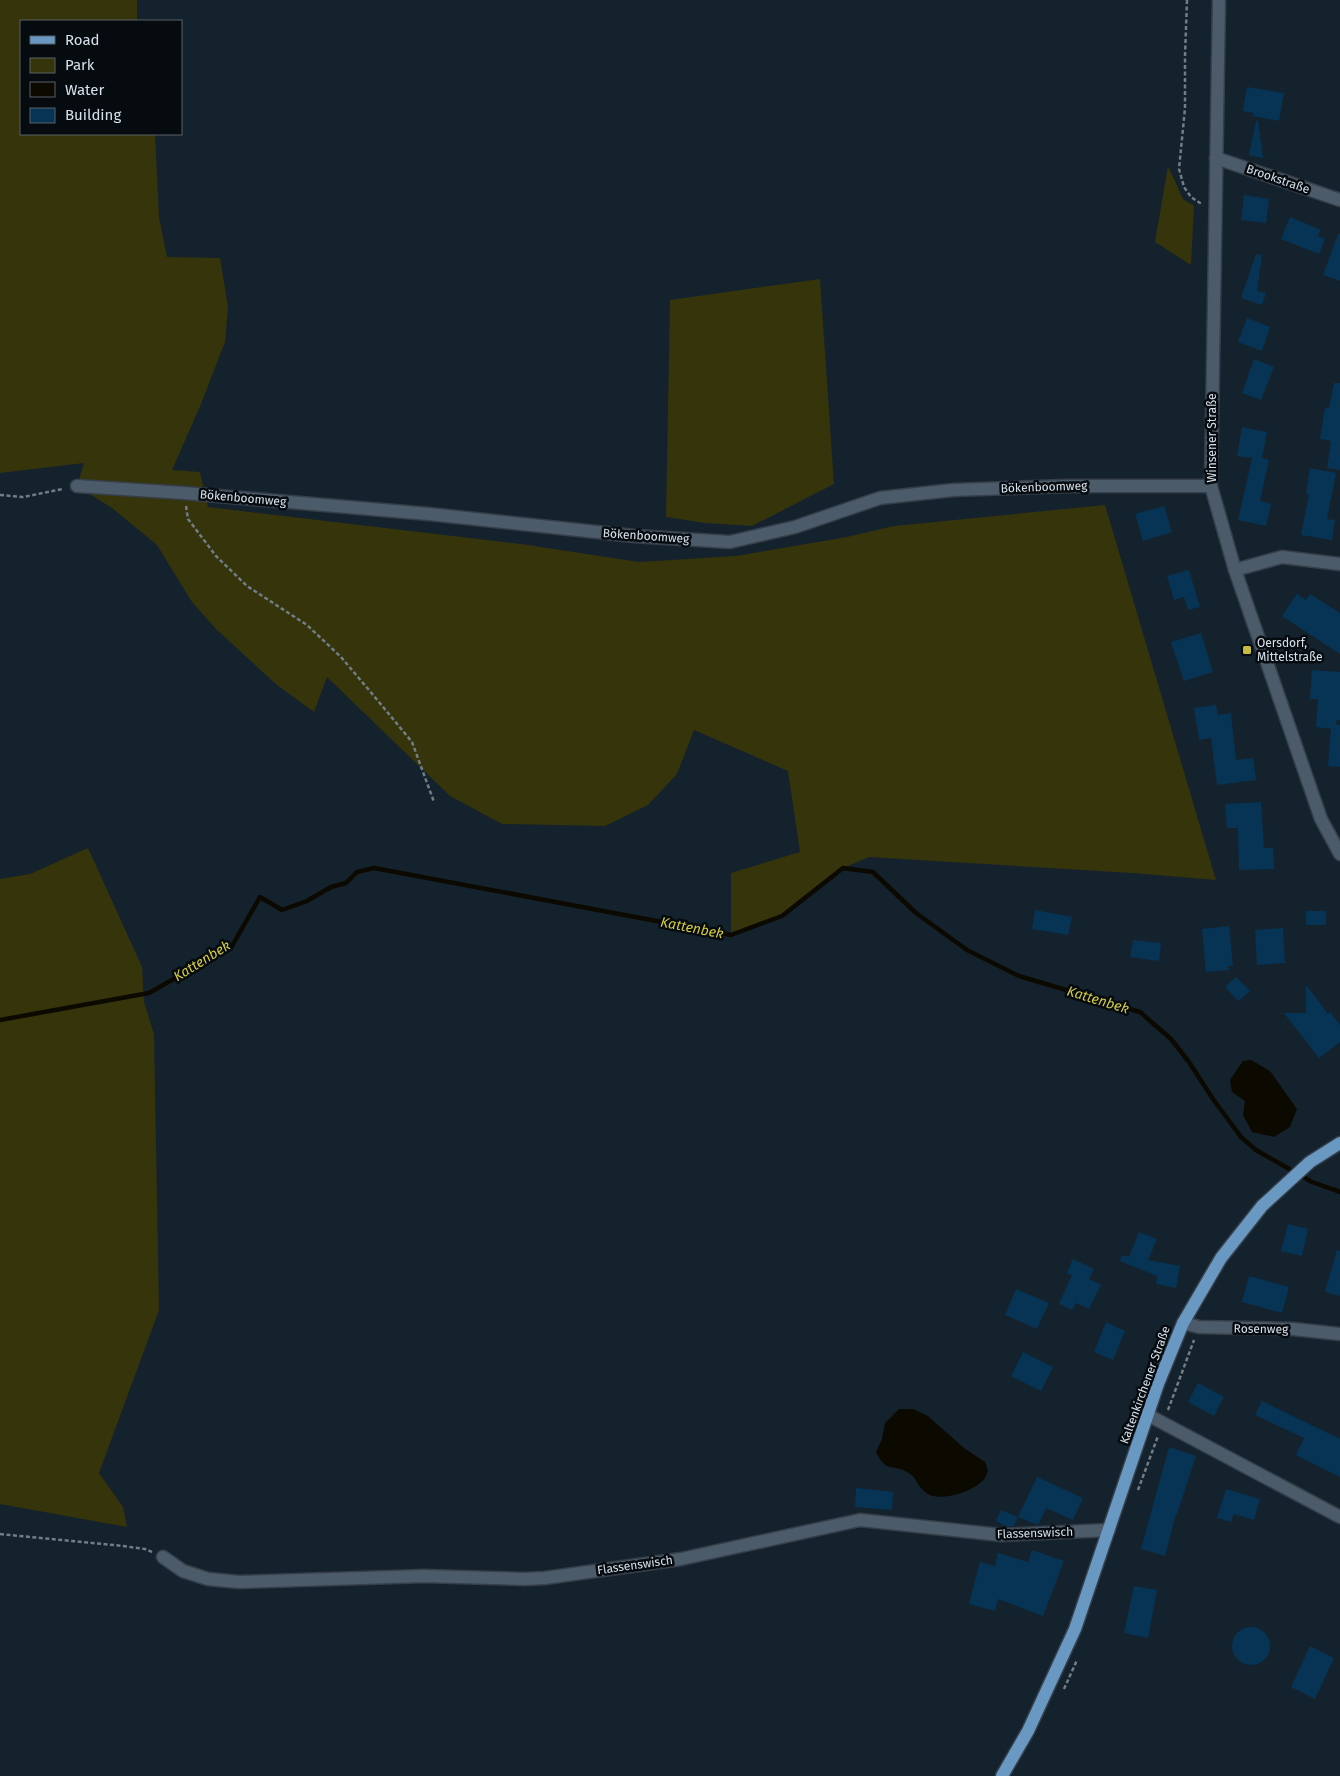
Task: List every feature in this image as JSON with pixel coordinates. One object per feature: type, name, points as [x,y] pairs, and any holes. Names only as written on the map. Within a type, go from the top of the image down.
[{"type":"main road","name":"Kaltenkirchener Straße","points":[[1002,1776],[1028,1731],[1075,1629],[1158,1384],[1183,1323],[1221,1258],[1262,1206],[1310,1162],[1340,1143]]},
{"type":"street","name":"Winsener Straße","points":[[1219,0],[1211,486],[1235,570],[1321,819],[1340,854]]},
{"type":"street","name":"Brookstraße","points":[[1216,158],[1340,200]]},
{"type":"street","name":"Bökenboomweg","points":[[77,486],[184,492],[429,514],[634,536],[730,542],[795,527],[880,498],[953,490],[1067,486],[1211,486]]},
{"type":"street","points":[[1235,570],[1282,557],[1340,564]]},
{"type":"street","name":"Rosenweg","points":[[1183,1323],[1199,1328],[1293,1329],[1340,1334]]},
{"type":"street","points":[[1148,1415],[1340,1517]]},
{"type":"street","name":"Flassenswisch","points":[[163,1557],[183,1571],[208,1580],[240,1582],[424,1576],[524,1580],[680,1559],[860,1520],[1001,1535],[1109,1530]]},
{"type":"path","points":[[1187,0],[1186,108],[1179,169],[1184,186],[1191,197],[1214,213]]},
{"type":"path","points":[[0,495],[23,497],[77,486]]},
{"type":"path","points":[[184,492],[188,519],[216,556],[247,586],[314,631],[341,657],[412,742],[434,802]]},
{"type":"path","points":[[0,1534],[145,1549],[163,1557]]},
{"type":"green space","points":[[0,0],[137,0],[137,20],[20,20],[20,135],[155,135],[159,217],[167,257],[220,258],[228,307],[225,342],[201,404],[172,470],[200,472],[208,507],[521,544],[639,562],[736,556],[847,537],[894,526],[1105,505],[1216,880],[869,857],[843,868],[782,916],[731,935],[731,873],[800,852],[788,771],[694,730],[677,774],[648,805],[605,826],[502,824],[450,796],[327,677],[314,712],[277,685],[216,629],[192,602],[157,545],[112,508],[77,486],[84,463],[0,473]]},
{"type":"green space","points":[[1168,166],[1183,199],[1194,206],[1191,265],[1155,242]]},
{"type":"green space","points":[[820,279],[834,484],[752,526],[705,523],[666,517],[670,300]]},
{"type":"green space","points":[[88,848],[142,967],[144,1002],[154,1034],[159,1310],[99,1473],[123,1507],[127,1527],[0,1504],[0,879],[30,874]]},
{"type":"water","points":[[1251,1060],[1270,1071],[1297,1109],[1290,1127],[1274,1137],[1252,1132],[1243,1115],[1245,1101],[1232,1092],[1230,1080],[1243,1061]]},
{"type":"water","points":[[899,1409],[913,1409],[928,1416],[964,1448],[985,1462],[988,1471],[985,1478],[974,1487],[965,1491],[939,1497],[925,1492],[910,1474],[902,1469],[886,1466],[876,1452],[882,1439],[885,1423]]},
{"type":"building","points":[[1247,87],[1284,93],[1279,121],[1253,116],[1254,113],[1243,111]]},
{"type":"building","points":[[1256,121],[1258,121],[1263,158],[1249,155]]},
{"type":"building","points":[[1244,195],[1269,199],[1266,223],[1241,220]]},
{"type":"building","points":[[1290,217],[1321,230],[1318,236],[1325,239],[1319,254],[1281,239]]},
{"type":"building","points":[[1338,234],[1340,234],[1340,281],[1323,275]]},
{"type":"building","points":[[1256,254],[1262,255],[1257,291],[1266,293],[1262,305],[1241,298]]},
{"type":"building","points":[[1247,318],[1270,327],[1262,351],[1238,342]]},
{"type":"building","points":[[1254,359],[1274,367],[1261,400],[1242,393]]},
{"type":"building","points":[[1334,383],[1340,383],[1340,470],[1327,468],[1331,441],[1320,439],[1325,407],[1329,408]]},
{"type":"building","points":[[1242,427],[1267,432],[1262,458],[1269,460],[1260,501],[1271,504],[1266,526],[1238,520],[1252,458],[1237,456]]},
{"type":"building","points":[[1310,468],[1336,473],[1327,519],[1335,520],[1332,540],[1301,535],[1309,494],[1306,494]]},
{"type":"building","points":[[1164,506],[1172,532],[1143,541],[1135,514]]},
{"type":"building","points":[[1189,570],[1200,607],[1188,610],[1184,597],[1174,600],[1167,576]]},
{"type":"building","points":[[1297,594],[1306,600],[1310,594],[1340,613],[1340,654],[1282,616]]},
{"type":"building","points":[[1201,633],[1213,672],[1184,681],[1171,642]]},
{"type":"building","points":[[1312,670],[1340,672],[1340,720],[1337,720],[1336,724],[1340,725],[1340,767],[1328,766],[1331,729],[1316,727],[1318,699],[1310,699]]},
{"type":"building","points":[[1216,705],[1218,715],[1231,713],[1236,760],[1253,758],[1256,780],[1217,785],[1211,738],[1199,740],[1194,708]]},
{"type":"building","points":[[1261,802],[1264,848],[1273,848],[1274,869],[1239,870],[1238,828],[1227,828],[1225,804]]},
{"type":"building","points":[[1035,910],[1072,917],[1068,935],[1032,929]]},
{"type":"building","points":[[1306,911],[1326,911],[1326,925],[1306,925]]},
{"type":"building","points":[[1229,926],[1233,966],[1227,966],[1230,970],[1206,972],[1202,929]]},
{"type":"building","points":[[1283,928],[1285,963],[1257,965],[1255,930]]},
{"type":"building","points":[[1133,940],[1161,943],[1159,961],[1130,957]]},
{"type":"building","points":[[1236,977],[1250,991],[1238,1001],[1225,987]]},
{"type":"building","points":[[1306,985],[1328,1014],[1330,1012],[1340,1025],[1340,1042],[1319,1058],[1284,1013],[1306,1013]]},
{"type":"building","points":[[1288,1224],[1308,1229],[1302,1256],[1281,1251]]},
{"type":"building","points":[[1139,1232],[1157,1239],[1148,1260],[1180,1266],[1176,1288],[1156,1284],[1157,1276],[1120,1261],[1122,1255],[1129,1257]]},
{"type":"building","points":[[1337,1250],[1340,1251],[1340,1296],[1325,1292]]},
{"type":"building","points":[[1073,1259],[1094,1269],[1089,1279],[1101,1285],[1089,1309],[1076,1303],[1072,1310],[1059,1304],[1072,1275],[1067,1273]]},
{"type":"building","points":[[1249,1276],[1289,1287],[1282,1313],[1242,1302]]},
{"type":"building","points":[[1016,1289],[1049,1303],[1037,1329],[1005,1315]]},
{"type":"building","points":[[1106,1322],[1125,1331],[1113,1360],[1094,1352]]},
{"type":"building","points":[[1023,1352],[1053,1367],[1041,1391],[1011,1376]]},
{"type":"building","points":[[1198,1383],[1224,1397],[1214,1416],[1188,1402]]},
{"type":"building","points":[[1262,1401],[1340,1439],[1340,1477],[1296,1455],[1304,1438],[1255,1415]]},
{"type":"building","points":[[1169,1447],[1196,1456],[1176,1514],[1165,1556],[1141,1549]]},
{"type":"building","points":[[1037,1477],[1083,1498],[1073,1520],[1046,1508],[1038,1525],[1018,1517]]},
{"type":"building","points":[[856,1488],[893,1492],[892,1510],[855,1507]]},
{"type":"building","points":[[1226,1489],[1260,1499],[1254,1520],[1234,1514],[1231,1522],[1217,1518]]},
{"type":"building","points":[[1001,1510],[1018,1517],[1014,1526],[1008,1527],[996,1521]]},
{"type":"building","points":[[1032,1550],[1064,1561],[1043,1616],[998,1599],[995,1611],[969,1604],[980,1562],[995,1566],[998,1553],[1028,1562]]},
{"type":"building","points":[[1134,1586],[1157,1590],[1148,1638],[1124,1633]]},
{"type":"building","points":[[1251,1627],[1265,1632],[1270,1646],[1265,1660],[1251,1665],[1237,1660],[1232,1646],[1237,1632]]},
{"type":"building","points":[[1310,1646],[1334,1658],[1315,1699],[1291,1687]]},
{"type":"waterway","name":"Kattenbek","points":[[0,1020],[149,993],[232,946],[260,897],[282,910],[307,901],[331,887],[346,883],[357,872],[374,868],[731,935],[782,916],[843,868],[873,872],[916,913],[967,950],[1019,976],[1140,1012],[1171,1039],[1241,1137],[1256,1150],[1312,1182],[1340,1192]]},
{"type":"place","name":"Oersdorf, Mittelstraße","points":[[1247,650]]}]
